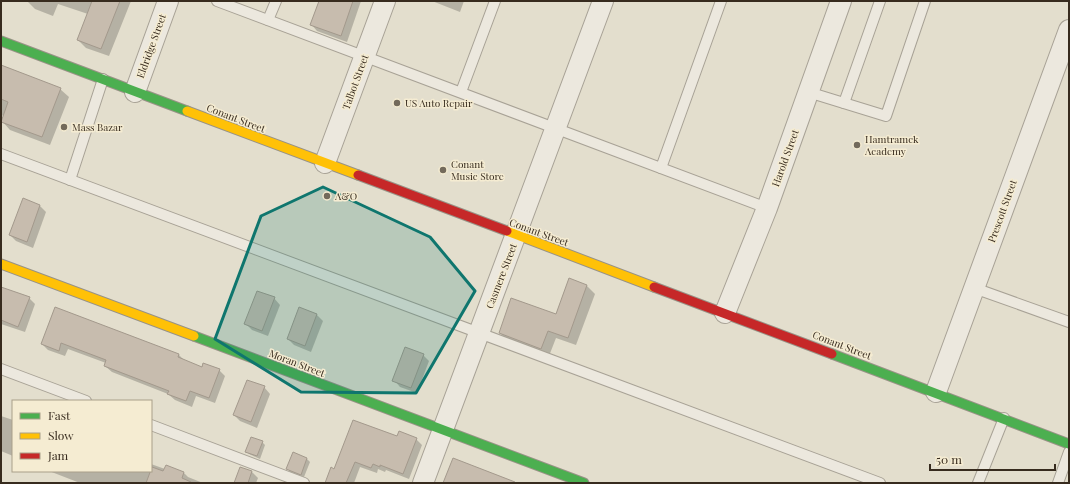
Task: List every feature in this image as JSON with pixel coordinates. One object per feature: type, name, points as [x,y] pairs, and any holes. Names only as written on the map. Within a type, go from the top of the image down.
[{"type":"main road","name":"Conant Street","points":[[1,41],[936,392],[1069,444]]},
{"type":"main road","name":"Moran Street","points":[[1,264],[584,483]]},
{"type":"street","name":"Eldridge Street","points":[[135,92],[168,1]]},
{"type":"street","name":"Talbot Street","points":[[325,163],[385,1]]},
{"type":"street","name":"Casmere Street","points":[[423,483],[603,1]]},
{"type":"street","name":"Harold Street","points":[[725,313],[767,208],[841,1]]},
{"type":"street","name":"Prescott Street","points":[[936,392],[1069,30]]},
{"type":"lane","points":[[217,1],[767,208]]},
{"type":"lane","points":[[268,20],[276,1]]},
{"type":"lane","points":[[462,92],[495,1]]},
{"type":"lane","points":[[661,168],[721,1]]},
{"type":"lane","points":[[844,103],[880,1]]},
{"type":"lane","points":[[808,92],[886,116],[925,1]]},
{"type":"lane","points":[[70,180],[103,79]]},
{"type":"lane","points":[[1,154],[880,483]]},
{"type":"lane","points":[[974,288],[1069,322]]},
{"type":"lane","points":[[1,369],[83,400]]},
{"type":"lane","points":[[978,483],[1004,418]]},
{"type":"lane","points":[[152,426],[304,483]]},
{"type":"lane","points":[[1058,483],[1069,452]]},
{"type":"highlighted area","points":[[323,187],[430,237],[475,291],[416,393],[301,392],[215,339],[261,216]]},
{"type":"building","points":[[92,1],[120,1],[101,49],[77,40]]},
{"type":"building","points":[[319,1],[353,1],[341,36],[310,25]]},
{"type":"building","points":[[1,65],[61,88],[42,137],[1,122],[8,102],[1,99]]},
{"type":"building","points":[[23,198],[40,205],[27,242],[9,235]]},
{"type":"building","points":[[569,278],[587,285],[568,338],[548,331],[541,349],[499,333],[511,298],[556,314]]},
{"type":"building","points":[[1,287],[30,297],[18,327],[1,320]]},
{"type":"building","points":[[257,291],[275,297],[262,331],[244,324]]},
{"type":"building","points":[[55,307],[179,354],[178,357],[202,367],[203,363],[220,369],[209,398],[190,391],[186,401],[167,394],[169,391],[104,366],[106,360],[61,343],[59,351],[41,344]]},
{"type":"building","points":[[299,307],[317,314],[305,346],[287,339]]},
{"type":"building","points":[[405,347],[424,354],[411,388],[392,381]]},
{"type":"building","points":[[247,380],[265,386],[251,422],[233,415]]},
{"type":"building","points":[[353,420],[397,436],[399,431],[417,438],[403,474],[380,465],[380,467],[373,464],[371,468],[355,462],[346,483],[325,483],[331,467],[334,469]]},
{"type":"building","points":[[251,437],[263,441],[257,456],[245,452]]},
{"type":"building","points":[[293,452],[307,458],[301,475],[286,469]]},
{"type":"building","points":[[453,458],[515,482],[515,483],[443,483]]},
{"type":"building","points":[[166,465],[184,472],[182,478],[191,482],[146,483],[150,472],[152,472],[152,467],[163,471]]},
{"type":"building","points":[[240,467],[252,471],[248,483],[234,483]]},
{"type":"traffic: fast","points":[[1,41],[187,111]]},
{"type":"traffic: fast","points":[[194,336],[584,483]]},
{"type":"traffic: fast","points":[[832,354],[1069,444]]},
{"type":"traffic: slow","points":[[187,111],[358,175]]},
{"type":"traffic: slow","points":[[507,231],[654,287]]},
{"type":"traffic: slow","points":[[1,264],[194,336]]},
{"type":"traffic: jam","points":[[358,175],[507,231]]},
{"type":"traffic: jam","points":[[654,287],[832,354]]},
{"type":"place","name":"US Auto Repair","points":[[397,103]]},
{"type":"place","name":"Mass Bazar","points":[[64,127]]},
{"type":"place","name":"Hamtramck Academy","points":[[857,145]]},
{"type":"place","name":"Conant Music Store","points":[[443,170]]},
{"type":"place","name":"A&O","points":[[327,196]]}]
